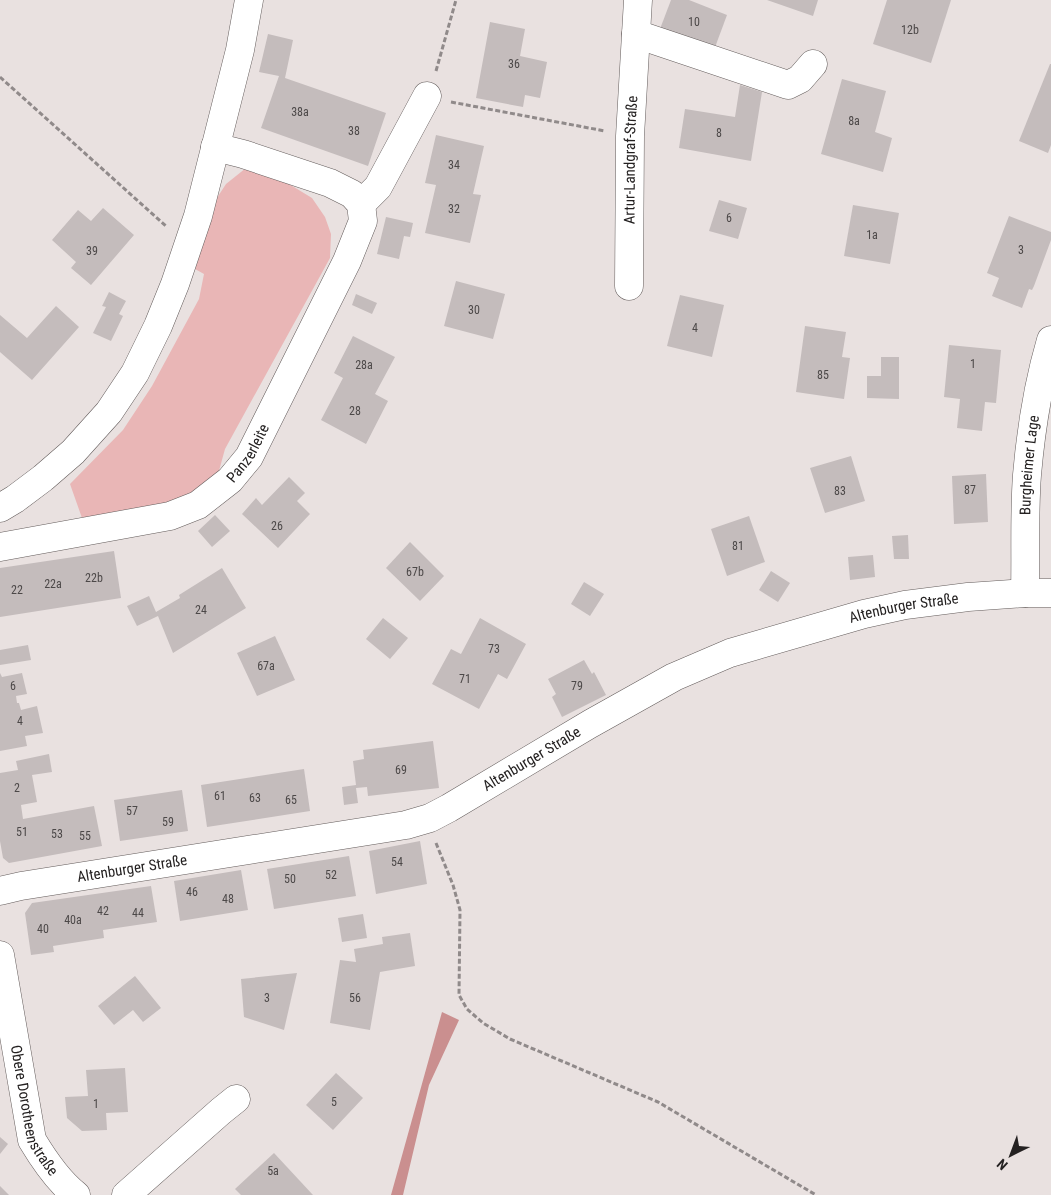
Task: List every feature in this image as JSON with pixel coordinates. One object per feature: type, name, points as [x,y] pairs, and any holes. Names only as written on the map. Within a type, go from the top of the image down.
[{"type":"street","points":[[0,508],[22,494],[73,452],[109,412],[135,373],[158,326],[175,284],[198,216],[240,50],[248,0]]},
{"type":"street","name":"Artur-Landgraf-Straße","points":[[629,286],[630,136],[638,0]]},
{"type":"street","points":[[636,34],[788,85],[800,79],[813,64]]},
{"type":"street","points":[[215,147],[243,154],[330,183],[352,194],[361,204],[378,187],[435,98]]},
{"type":"street","name":"Panzerleite","points":[[0,547],[170,516],[198,505],[230,480],[249,458],[347,261],[363,221],[361,204]]},
{"type":"street","name":"Burgheimer Lage","points":[[1038,593],[1027,476],[1032,428],[1051,340]]},
{"type":"street","name":"Altenburger Straße","points":[[0,891],[21,886],[406,825],[430,818],[449,808],[648,691],[674,677],[730,653],[886,608],[968,597],[1038,593]]},
{"type":"street","name":"Obere Dorotheenstraße","points":[[0,955],[32,1140],[53,1171],[76,1195]]},
{"type":"street","points":[[126,1195],[236,1099]]},
{"type":"path","points":[[456,0],[436,73],[435,98],[587,129]]},
{"type":"path","points":[[0,77],[170,229]]},
{"type":"path","points":[[430,818],[434,838],[453,886],[460,910],[459,995],[467,1009],[483,1024],[510,1039],[658,1102],[816,1195]]},
{"type":"shaded area","points":[[246,168],[284,181],[312,198],[325,217],[331,234],[330,258],[225,449],[217,478],[192,494],[165,505],[82,518],[70,484],[123,430],[152,386],[199,299],[204,274],[195,269],[213,204],[226,184]]},
{"type":"shaded area","points":[[442,1012],[459,1020],[429,1085],[403,1195],[391,1195]]},
{"type":"building","points":[[671,0],[689,0],[727,15],[714,50],[660,29]]},
{"type":"building","points":[[767,0],[818,0],[813,16]]},
{"type":"building","points":[[887,0],[951,0],[931,63],[873,44]]},
{"type":"building","points":[[490,22],[525,29],[520,56],[547,62],[540,98],[525,95],[523,107],[476,98]]},
{"type":"building","points":[[268,34],[293,40],[285,78],[386,113],[368,166],[261,128],[279,76],[259,72]]},
{"type":"building","points":[[1050,64],[1051,145],[1048,153],[1019,141]]},
{"type":"building","points":[[842,79],[886,91],[875,132],[892,138],[883,172],[821,154]]},
{"type":"building","points":[[740,85],[762,92],[751,161],[679,148],[685,109],[735,117]]},
{"type":"building","points":[[436,135],[484,146],[473,194],[481,195],[470,243],[425,233],[436,185],[425,183]]},
{"type":"building","points":[[719,200],[747,208],[738,239],[709,231]]},
{"type":"building","points":[[853,205],[899,213],[890,264],[844,256]]},
{"type":"building","points":[[103,208],[134,235],[91,285],[71,268],[76,262],[52,240],[78,210],[91,221]]},
{"type":"building","points":[[1009,216],[1051,232],[1051,240],[1034,286],[1032,290],[1029,289],[1022,308],[992,296],[999,278],[987,273]]},
{"type":"building","points":[[386,217],[413,223],[410,237],[404,236],[399,259],[377,254]]},
{"type":"building","points":[[456,281],[505,294],[493,339],[444,326]]},
{"type":"building","points":[[109,292],[126,301],[119,314],[123,316],[111,341],[93,333],[106,307],[102,306]]},
{"type":"building","points":[[356,294],[377,303],[372,314],[352,305]]},
{"type":"building","points":[[680,295],[724,305],[712,357],[667,346]]},
{"type":"building","points":[[56,306],[79,327],[32,380],[0,352],[0,315],[27,338]]},
{"type":"building","points":[[805,326],[846,332],[842,357],[850,358],[844,399],[796,392]]},
{"type":"building","points":[[353,336],[395,357],[375,394],[388,401],[366,444],[321,420],[343,378],[334,373]]},
{"type":"building","points":[[949,345],[1001,350],[996,403],[985,402],[982,431],[957,428],[960,399],[944,397]]},
{"type":"building","points":[[881,357],[899,357],[899,399],[867,398],[867,376],[881,376]]},
{"type":"building","points":[[851,456],[865,501],[825,513],[810,468]]},
{"type":"building","points":[[986,474],[988,522],[954,524],[952,476]]},
{"type":"building","points":[[289,477],[305,493],[297,501],[310,514],[278,548],[242,514],[256,498],[262,505]]},
{"type":"building","points":[[215,515],[230,531],[212,547],[198,531]]},
{"type":"building","points":[[749,516],[765,562],[727,576],[711,529]]},
{"type":"building","points":[[908,535],[909,559],[894,559],[892,536]]},
{"type":"building","points":[[410,542],[444,576],[420,601],[386,568]]},
{"type":"building","points":[[114,551],[121,598],[0,617],[0,568]]},
{"type":"building","points":[[873,555],[875,577],[850,580],[848,557]]},
{"type":"building","points":[[222,568],[246,608],[173,653],[158,616],[137,626],[127,606],[149,596],[156,612],[180,598],[179,595]]},
{"type":"building","points":[[771,571],[790,583],[778,602],[759,590]]},
{"type":"building","points":[[584,582],[604,594],[590,616],[571,604]]},
{"type":"building","points":[[383,618],[408,638],[390,659],[366,639]]},
{"type":"building","points":[[480,618],[526,644],[507,679],[498,674],[479,709],[432,684],[451,649],[461,654]]},
{"type":"building","points":[[275,636],[295,680],[257,696],[237,653]]},
{"type":"building","points":[[28,645],[31,660],[0,665],[0,650]]},
{"type":"building","points":[[584,660],[592,674],[594,672],[606,695],[562,717],[552,697],[556,694],[548,679]]},
{"type":"building","points":[[0,673],[2,677],[22,673],[27,694],[16,696],[17,703],[19,703],[21,710],[37,706],[43,733],[25,736],[27,746],[0,751]]},
{"type":"building","points":[[433,741],[439,788],[368,796],[367,787],[356,788],[358,803],[344,805],[342,787],[356,785],[353,761],[364,759],[363,750]]},
{"type":"building","points":[[49,754],[52,772],[32,775],[37,802],[21,805],[23,819],[94,806],[102,846],[9,863],[3,858],[0,841],[0,773],[18,770],[16,761]]},
{"type":"building","points":[[304,769],[310,811],[207,827],[201,785]]},
{"type":"building","points":[[182,790],[188,831],[120,841],[114,800]]},
{"type":"building","points":[[420,841],[427,884],[376,894],[369,851]]},
{"type":"building","points":[[349,856],[356,896],[274,909],[267,869]]},
{"type":"building","points":[[241,870],[248,910],[180,921],[174,881]]},
{"type":"building","points":[[151,886],[157,922],[103,930],[104,938],[53,946],[54,952],[31,955],[25,913],[32,903]]},
{"type":"building","points":[[363,914],[367,938],[342,942],[338,918]]},
{"type":"building","points":[[410,933],[415,966],[380,972],[370,1030],[330,1023],[340,960],[356,962],[354,949],[383,944],[382,937]]},
{"type":"building","points":[[297,973],[284,1030],[244,1017],[241,979]]},
{"type":"building","points":[[135,976],[161,1008],[143,1022],[133,1010],[114,1025],[98,1006]]},
{"type":"building","points":[[125,1068],[128,1112],[106,1113],[107,1130],[82,1131],[67,1118],[65,1097],[88,1096],[86,1070]]},
{"type":"building","points":[[336,1073],[363,1098],[333,1130],[306,1105]]},
{"type":"building","points":[[0,1137],[8,1144],[0,1154]]},
{"type":"building","points":[[274,1153],[313,1195],[241,1195],[235,1189]]},
{"type":"building","points":[[0,1186],[9,1195],[0,1195]]}]
